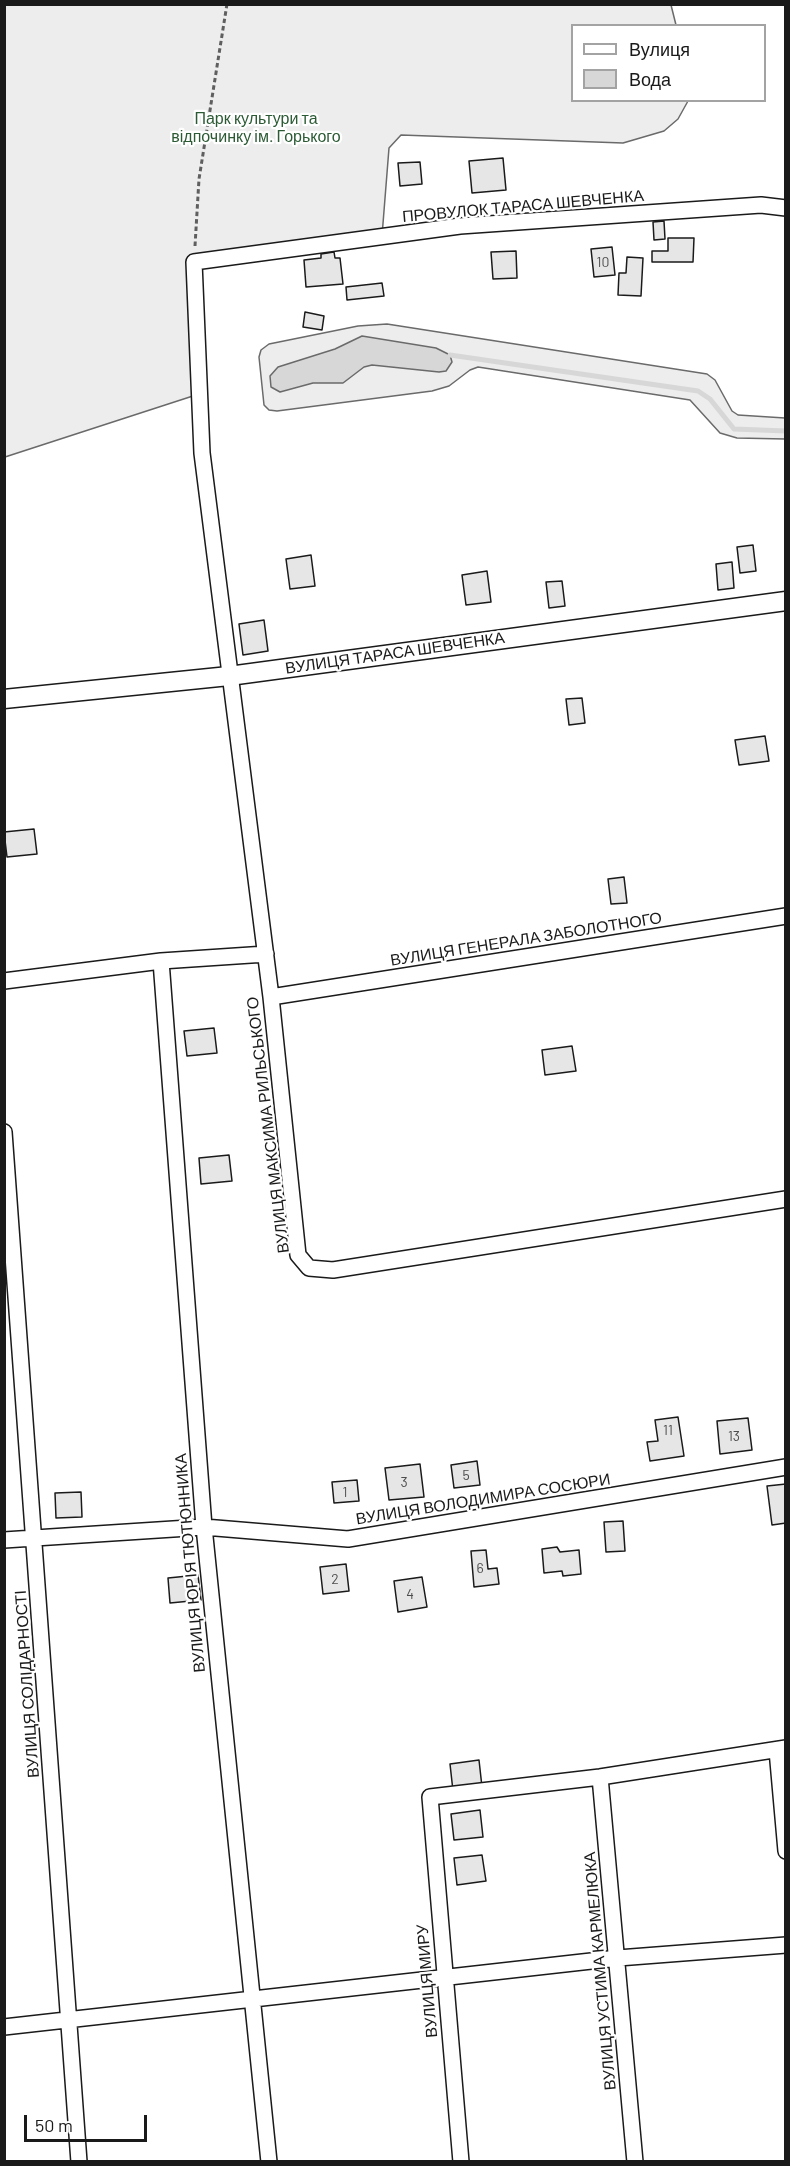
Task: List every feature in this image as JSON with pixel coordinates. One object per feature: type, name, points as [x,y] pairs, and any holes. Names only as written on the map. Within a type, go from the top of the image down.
[{"type":"street","name":"ПРОВУЛОК ТАРАСА ШЕВЧЕНКА","points":[[194,262],[460,226],[761,205],[786,208]]},
{"type":"street","name":"ВУЛИЦЯ МАКСИМА РИЛЬСЬКОГО","points":[[194,262],[202,453],[266,954],[297,1255],[309,1268],[333,1270],[786,1199]]},
{"type":"street","name":"ВУЛИЦЯ ТАРАСА ШЕВЧЕНКА","points":[[4,699],[229,676],[786,601]]},
{"type":"street","name":"ВУЛИЦЯ ГЕНЕРАЛА ЗАБОЛОТНОГО","points":[[271,997],[786,916]]},
{"type":"street","points":[[4,981],[160,961],[266,954]]},
{"type":"street","name":"ВУЛИЦЯ ЮРІЯ ТЮТЮННИКА","points":[[160,961],[204,1527],[269,2162]]},
{"type":"street","name":"ВУЛИЦЯ СОЛІДАРНОСТІ","points":[[4,1132],[79,2162]]},
{"type":"street","name":"ВУЛИЦЯ ВОЛОДИМИРА СОСЮРИ","points":[[4,1540],[204,1527],[348,1539],[786,1467]]},
{"type":"street","points":[[600,1777],[781,1749],[786,1851]]},
{"type":"street","name":"ВУЛИЦЯ МИРУ","points":[[461,2162],[430,1797],[600,1777]]},
{"type":"street","name":"ВУЛИЦЯ УСТИМА КАРМЕЛЮКА","points":[[600,1777],[635,2162]]},
{"type":"street","points":[[4,2027],[69,2022],[618,1958],[786,1945]]},
{"type":"path","points":[[194,262],[199,180],[227,4]]},
{"type":"shaded area","name":"Парк культури та відпочинку ім. Горького","points":[[4,5],[671,5],[676,24],[571,24],[571,102],[687,102],[678,119],[664,131],[623,143],[401,135],[389,148],[382,236],[194,262],[199,394],[5,457]]},
{"type":"shaded area","points":[[387,324],[707,374],[715,380],[732,411],[738,415],[785,418],[785,439],[737,438],[720,433],[690,400],[478,367],[470,370],[449,386],[432,391],[277,411],[269,410],[264,405],[259,357],[261,350],[269,344],[358,326]]},
{"type":"water","points":[[362,336],[436,348],[450,355],[452,362],[446,371],[439,372],[372,365],[364,367],[343,383],[313,383],[280,392],[271,387],[270,376],[278,367],[335,349]]},
{"type":"building","points":[[503,158],[506,190],[472,193],[469,161]]},
{"type":"building","points":[[420,162],[422,184],[400,186],[398,163]]},
{"type":"building","points":[[664,221],[665,239],[654,240],[653,222]]},
{"type":"building","points":[[668,238],[694,238],[693,262],[652,262],[652,251],[668,251]]},
{"type":"building","points":[[612,247],[615,275],[594,277],[591,249]]},
{"type":"building","points":[[516,251],[517,278],[493,279],[491,252]]},
{"type":"building","points":[[334,252],[335,258],[340,258],[343,284],[306,287],[304,260],[321,258],[321,254]]},
{"type":"building","points":[[627,257],[643,258],[641,296],[618,295],[619,273],[626,273]]},
{"type":"building","points":[[382,283],[384,296],[347,300],[346,287]]},
{"type":"building","points":[[305,312],[324,316],[322,330],[303,327]]},
{"type":"building","points":[[753,545],[756,571],[740,573],[737,547]]},
{"type":"building","points":[[311,555],[315,586],[290,589],[286,559]]},
{"type":"building","points":[[732,562],[734,588],[718,590],[716,564]]},
{"type":"building","points":[[487,571],[491,602],[466,605],[462,575]]},
{"type":"building","points":[[562,581],[565,606],[549,608],[546,582]]},
{"type":"building","points":[[264,620],[268,651],[243,655],[239,624]]},
{"type":"building","points":[[582,698],[585,723],[569,725],[566,699]]},
{"type":"building","points":[[765,736],[769,761],[739,765],[735,740]]},
{"type":"building","points":[[34,829],[37,854],[7,857],[4,832]]},
{"type":"building","points":[[624,877],[627,903],[611,904],[608,879]]},
{"type":"building","points":[[214,1028],[217,1053],[187,1056],[184,1031]]},
{"type":"building","points":[[572,1046],[576,1071],[545,1075],[542,1050]]},
{"type":"building","points":[[229,1155],[232,1181],[201,1184],[199,1158]]},
{"type":"building","points":[[678,1417],[684,1456],[650,1461],[647,1442],[658,1441],[655,1420]]},
{"type":"building","points":[[748,1418],[752,1450],[720,1454],[717,1421]]},
{"type":"building","points":[[477,1461],[480,1485],[454,1488],[451,1465]]},
{"type":"building","points":[[420,1464],[424,1497],[389,1500],[385,1468]]},
{"type":"building","points":[[357,1480],[359,1501],[334,1503],[332,1482]]},
{"type":"building","points":[[786,1484],[786,1523],[772,1525],[767,1486]]},
{"type":"building","points":[[81,1492],[82,1517],[56,1518],[55,1493]]},
{"type":"building","points":[[623,1521],[625,1551],[606,1552],[604,1522]]},
{"type":"building","points":[[557,1547],[560,1552],[579,1550],[581,1574],[563,1576],[562,1571],[544,1573],[542,1549]]},
{"type":"building","points":[[486,1550],[488,1569],[497,1568],[499,1584],[474,1587],[471,1551]]},
{"type":"building","points":[[346,1564],[349,1591],[323,1594],[320,1567]]},
{"type":"building","points":[[198,1575],[201,1600],[170,1603],[168,1578]]},
{"type":"building","points":[[422,1577],[427,1607],[398,1612],[394,1581]]},
{"type":"building","points":[[479,1760],[482,1787],[453,1791],[450,1764]]},
{"type":"building","points":[[480,1810],[483,1837],[454,1840],[451,1814]]},
{"type":"building","points":[[482,1855],[486,1881],[457,1885],[454,1858]]},
{"type":"waterway","points":[[450,355],[698,391],[710,399],[734,429],[786,431]]}]
